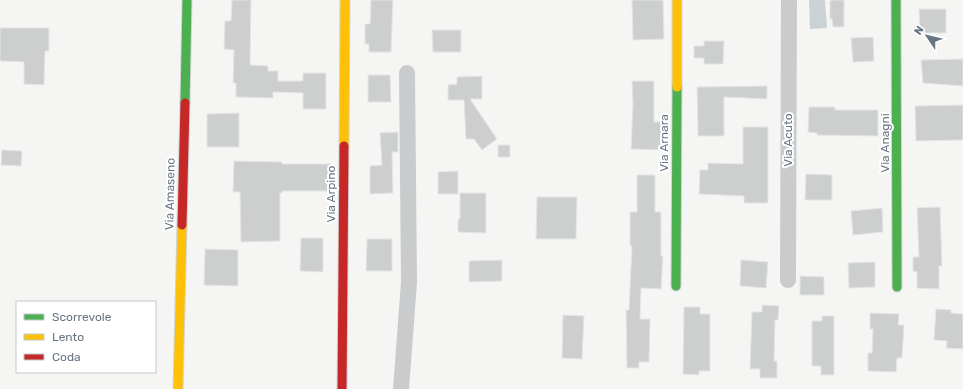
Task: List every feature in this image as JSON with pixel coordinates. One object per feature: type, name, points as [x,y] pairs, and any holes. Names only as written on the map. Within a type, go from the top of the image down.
[{"type":"street","name":"Via Amaseno","points":[[178,389],[187,0]]},
{"type":"street","name":"Via Arpino","points":[[342,389],[345,0]]},
{"type":"street","name":"Via Arnara","points":[[676,286],[677,0]]},
{"type":"street","name":"Via Acuto","points":[[788,280],[789,0]]},
{"type":"street","name":"Via Anagni","points":[[896,0],[897,287]]},
{"type":"street","points":[[401,389],[409,282],[407,73]]},
{"type":"shaded area","points":[[809,0],[825,0],[827,28],[810,29]]},
{"type":"building","points":[[232,0],[251,0],[250,65],[268,66],[268,71],[278,71],[278,81],[303,81],[303,73],[326,73],[326,109],[303,109],[303,93],[273,92],[273,98],[236,97],[236,83],[233,83],[234,50],[224,49],[225,21],[231,21]]},
{"type":"building","points":[[371,0],[393,0],[391,52],[369,52],[369,44],[365,44],[365,24],[370,24]]},
{"type":"building","points":[[632,0],[663,0],[664,39],[633,40]]},
{"type":"building","points":[[844,0],[844,27],[833,27],[832,19],[830,19],[830,1]]},
{"type":"building","points":[[919,9],[946,9],[946,33],[920,33]]},
{"type":"building","points":[[0,28],[49,28],[49,51],[45,51],[44,85],[24,84],[24,62],[0,61]]},
{"type":"building","points":[[432,30],[461,30],[461,52],[433,52]]},
{"type":"building","points":[[873,37],[874,61],[853,62],[851,38]]},
{"type":"building","points":[[704,41],[724,41],[723,64],[704,64],[704,58],[694,58],[694,46],[704,46]]},
{"type":"building","points":[[963,59],[963,86],[923,83],[921,60]]},
{"type":"building","points":[[368,75],[390,75],[391,102],[368,102]]},
{"type":"building","points":[[482,76],[482,99],[470,99],[497,139],[482,150],[474,139],[466,139],[464,100],[448,100],[448,85],[457,84],[457,77]]},
{"type":"building","points":[[632,81],[654,81],[654,122],[664,122],[664,150],[631,149],[633,104]]},
{"type":"building","points":[[767,86],[767,99],[724,97],[724,136],[698,136],[697,87]]},
{"type":"building","points":[[963,105],[963,140],[916,141],[915,106]]},
{"type":"building","points":[[809,107],[835,107],[835,110],[878,110],[878,136],[817,135],[817,133],[808,132]]},
{"type":"building","points":[[239,113],[239,147],[207,147],[207,114]]},
{"type":"building","points":[[743,127],[768,127],[768,203],[744,203],[744,196],[699,194],[700,170],[708,170],[708,163],[743,164]]},
{"type":"building","points":[[398,132],[398,152],[392,152],[393,193],[370,194],[370,166],[382,165],[380,133]]},
{"type":"building","points":[[498,145],[510,145],[510,157],[498,157]]},
{"type":"building","points":[[2,150],[22,151],[21,166],[1,165]]},
{"type":"building","points":[[234,161],[282,162],[282,164],[331,164],[331,191],[282,191],[282,193],[280,193],[280,241],[241,242],[240,192],[233,192]]},
{"type":"building","points":[[458,171],[458,194],[438,194],[438,172]]},
{"type":"building","points":[[806,174],[832,175],[832,200],[805,200]]},
{"type":"building","points":[[637,175],[655,175],[655,212],[661,212],[661,256],[663,256],[661,289],[641,288],[640,319],[650,319],[649,362],[639,362],[639,368],[627,368],[626,310],[629,310],[632,246],[630,246],[630,212],[637,212]]},
{"type":"building","points":[[460,193],[486,193],[486,233],[458,232],[458,219],[460,219]]},
{"type":"building","points":[[537,197],[577,197],[576,239],[536,239]]},
{"type":"building","points":[[940,207],[942,266],[939,266],[939,289],[917,288],[917,272],[913,271],[913,257],[919,257],[917,208]]},
{"type":"building","points":[[882,208],[883,232],[853,235],[851,211]]},
{"type":"building","points":[[301,238],[323,238],[323,272],[300,271]]},
{"type":"building","points":[[367,239],[392,239],[392,271],[366,271]]},
{"type":"building","points":[[205,249],[238,250],[238,286],[204,285]]},
{"type":"building","points":[[502,260],[502,281],[469,282],[469,261]]},
{"type":"building","points":[[741,260],[768,262],[766,288],[740,286]]},
{"type":"building","points":[[875,262],[875,287],[849,288],[848,263]]},
{"type":"building","points":[[800,276],[824,277],[824,295],[800,295]]},
{"type":"building","points":[[762,305],[779,306],[778,320],[775,320],[774,361],[777,361],[777,378],[760,378],[760,369],[750,369],[752,312],[762,312]]},
{"type":"building","points":[[684,307],[700,307],[700,314],[710,314],[710,371],[699,371],[699,375],[683,374]]},
{"type":"building","points":[[936,309],[951,310],[951,313],[963,314],[963,349],[946,348],[947,341],[934,340]]},
{"type":"building","points":[[870,313],[899,314],[898,325],[904,325],[902,358],[897,358],[896,372],[868,371],[868,353],[872,353],[873,329],[870,329]]},
{"type":"building","points":[[563,315],[584,316],[582,359],[562,358]]},
{"type":"building","points":[[822,316],[834,316],[834,375],[821,375],[821,366],[812,366],[812,321],[822,321]]},
{"type":"traffic: fast","points":[[185,103],[187,0]]},
{"type":"traffic: fast","points":[[896,0],[897,287]]},
{"type":"traffic: fast","points":[[676,286],[677,87]]},
{"type":"traffic: slow","points":[[344,146],[345,0]]},
{"type":"traffic: slow","points":[[677,0],[677,87]]},
{"type":"traffic: slow","points":[[178,389],[182,225]]},
{"type":"traffic: jam","points":[[182,225],[185,103]]},
{"type":"traffic: jam","points":[[342,389],[344,146]]}]
